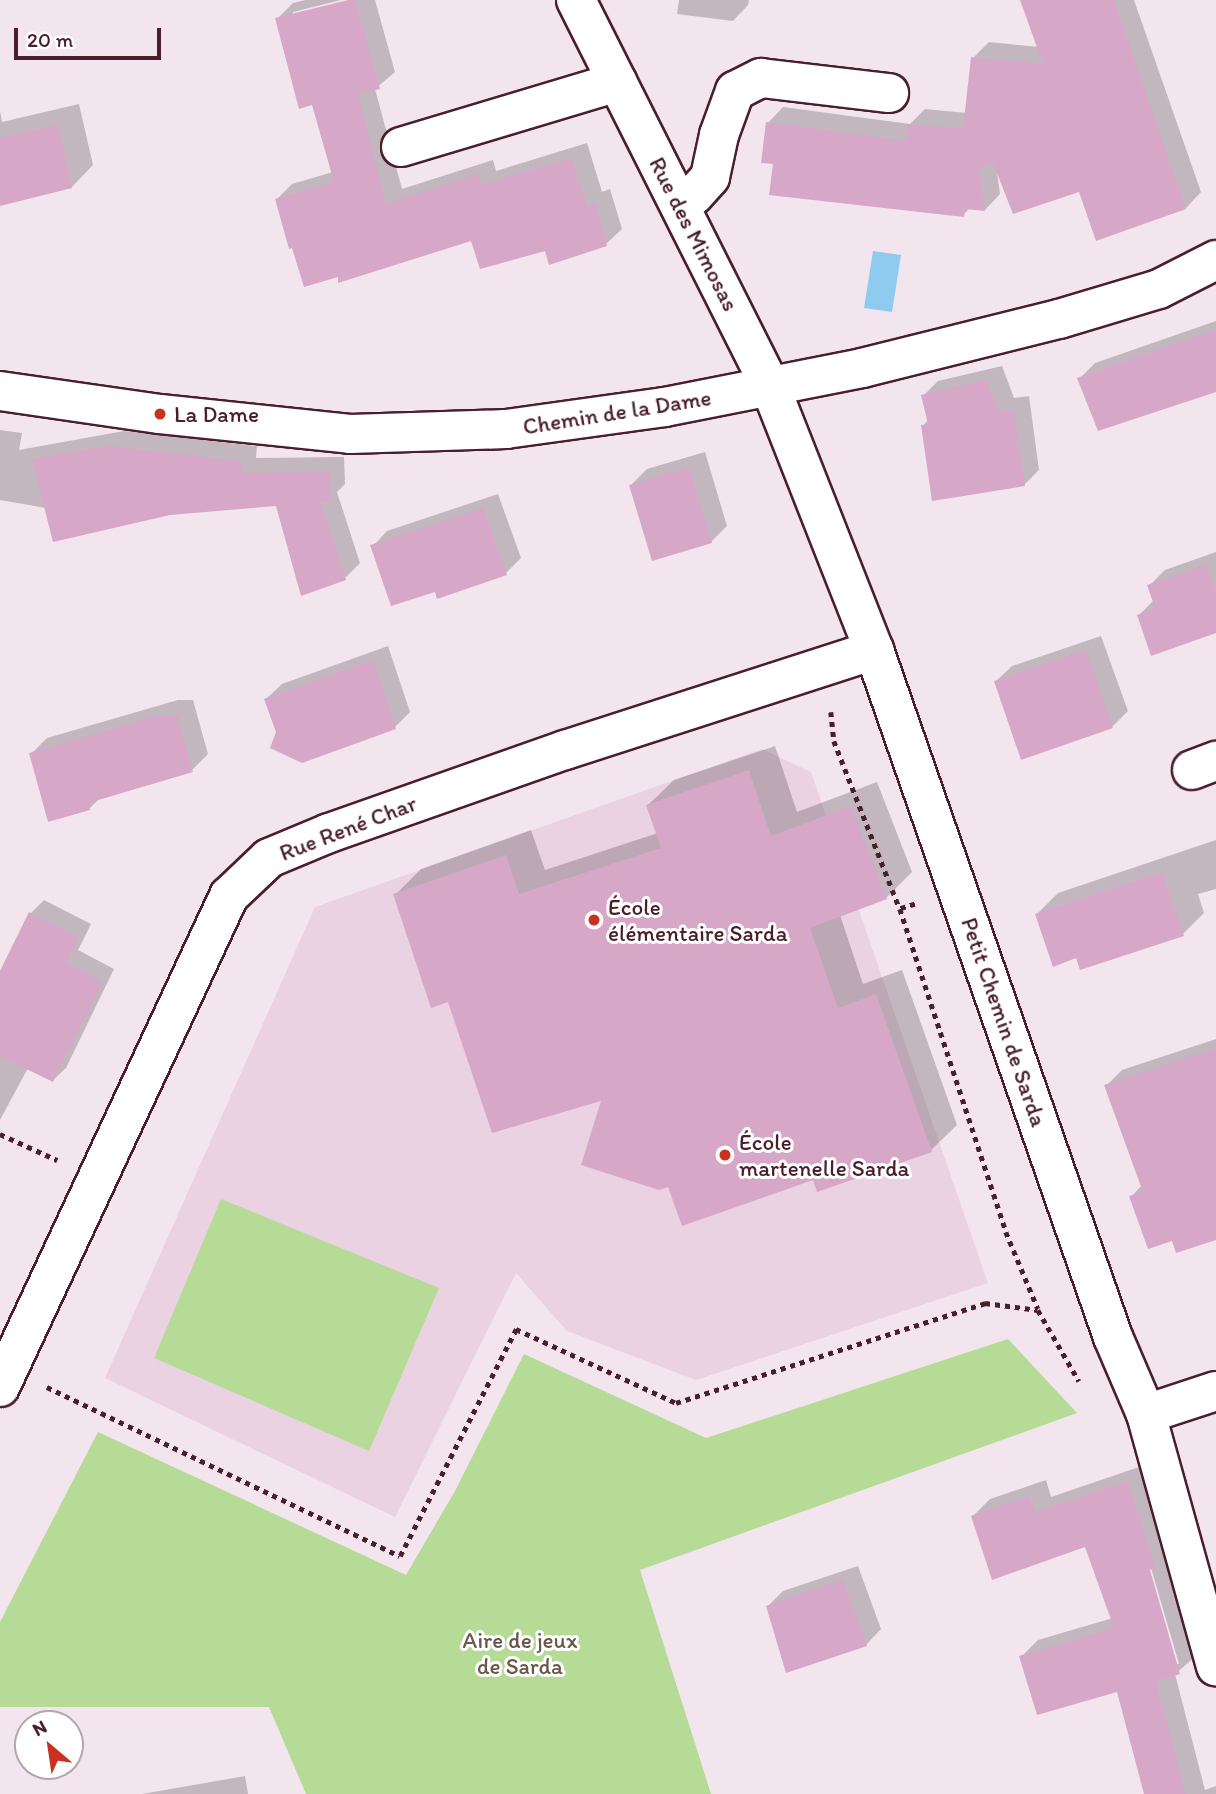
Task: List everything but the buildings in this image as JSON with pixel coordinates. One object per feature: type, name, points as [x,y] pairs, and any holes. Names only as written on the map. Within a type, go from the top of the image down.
[{"type":"street","name":"Rue des Mimosas","points":[[576,0],[770,386]]},
{"type":"street","points":[[677,198],[694,195],[710,177],[719,135],[735,91],[761,78],[889,93]]},
{"type":"street","points":[[401,147],[617,82]]},
{"type":"street","name":"Chemin de la Dame","points":[[0,391],[160,414],[350,434],[506,429],[665,407],[862,368],[1059,319],[1159,289],[1216,260]]},
{"type":"street","name":"Petit Chemin de Sarda","points":[[770,386],[874,650],[1113,1337],[1146,1414],[1216,1666]]},
{"type":"street","name":"Rue René Char","points":[[4,1378],[229,896],[269,858],[329,833],[565,750],[874,650]]},
{"type":"street","points":[[1146,1414],[1216,1391]]},
{"type":"path","points":[[827,666],[834,741],[900,909],[1006,1232],[1038,1310],[1086,1391]]},
{"type":"path","points":[[900,909],[958,889]]},
{"type":"path","points":[[0,1134],[97,1178]]},
{"type":"path","points":[[4,1378],[400,1556],[516,1329],[676,1403],[985,1303],[1038,1310]]},
{"type":"shaded area","points":[[762,749],[811,772],[988,1283],[696,1380],[567,1331],[516,1273],[395,1517],[105,1378],[315,907]]},
{"type":"green space","points":[[221,1199],[439,1288],[369,1451],[154,1358]]},
{"type":"green space","name":"Aire de jeux de Sarda","points":[[1008,1339],[1077,1413],[640,1570],[711,1794],[306,1794],[269,1707],[0,1707],[0,1622],[98,1432],[406,1575],[455,1491],[524,1354],[706,1438]]},
{"type":"water","points":[[873,251],[901,255],[892,312],[864,308]]},
{"type":"place","name":"La Dame","points":[[160,414]]},
{"type":"place","name":"École élémentaire Sarda","points":[[594,920]]},
{"type":"place","name":"École martenelle Sarda","points":[[725,1155]]}]
